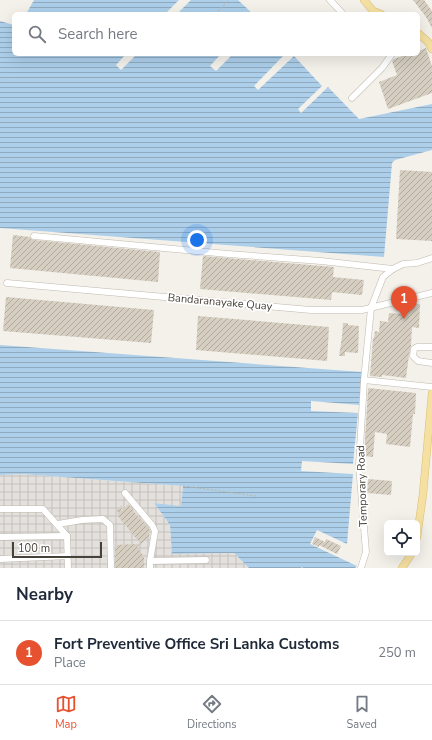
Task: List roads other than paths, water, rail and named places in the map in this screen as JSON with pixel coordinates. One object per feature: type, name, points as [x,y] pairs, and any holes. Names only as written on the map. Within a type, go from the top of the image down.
[{"type":"main road","points":[[364,0],[373,11],[376,12]]},
{"type":"main road","points":[[420,35],[430,45]]},
{"type":"main road","points":[[419,520],[432,393]]},
{"type":"main road","points":[[402,568],[410,556]]},
{"type":"lane","points":[[330,0],[341,12]]},
{"type":"lane","points":[[352,98],[382,68],[391,56]]},
{"type":"lane","points":[[34,236],[393,268],[403,264],[416,263],[432,258]]},
{"type":"lane","name":"Temporary Road","points":[[361,568],[366,552],[359,465],[364,380],[371,308],[383,277],[393,268]]},
{"type":"lane","name":"Bandaranayake Quay","points":[[7,283],[311,310],[362,310],[432,293]]},
{"type":"lane","points":[[432,347],[417,347],[414,349],[413,356],[418,361],[432,363]]},
{"type":"lane","points":[[364,380],[432,387]]},
{"type":"lane","points":[[125,492],[152,525],[155,531],[150,568]]},
{"type":"lane","points":[[0,509],[43,509],[58,524],[67,536],[68,568]]},
{"type":"lane","points":[[58,524],[82,520],[103,519],[110,525],[111,568]]},
{"type":"lane","points":[[0,537],[67,536]]},
{"type":"lane","points":[[0,559],[68,556]]},
{"type":"lane","points":[[150,561],[206,560]]},
{"type":"water","points":[[34,0],[179,0],[167,12],[27,12]]},
{"type":"water","points":[[191,0],[238,0],[251,12],[179,12]]},
{"type":"water","points":[[0,21],[12,24],[12,56],[124,56],[116,65],[121,70],[135,56],[219,56],[210,66],[216,71],[231,56],[283,56],[254,86],[258,90],[294,56],[322,86],[298,109],[301,113],[328,87],[359,119],[432,104],[432,150],[395,160],[392,163],[384,257],[0,228]]},
{"type":"water","points":[[0,345],[362,372],[359,405],[311,401],[311,411],[358,413],[353,464],[302,461],[301,471],[353,474],[347,544],[317,530],[310,544],[357,566],[355,568],[249,568],[234,553],[172,554],[170,525],[154,503],[181,506],[183,486],[22,474],[0,475]]},
{"type":"place","name":"Fort Preventive Office Sri Lanka Customs","points":[[404,319]]}]
